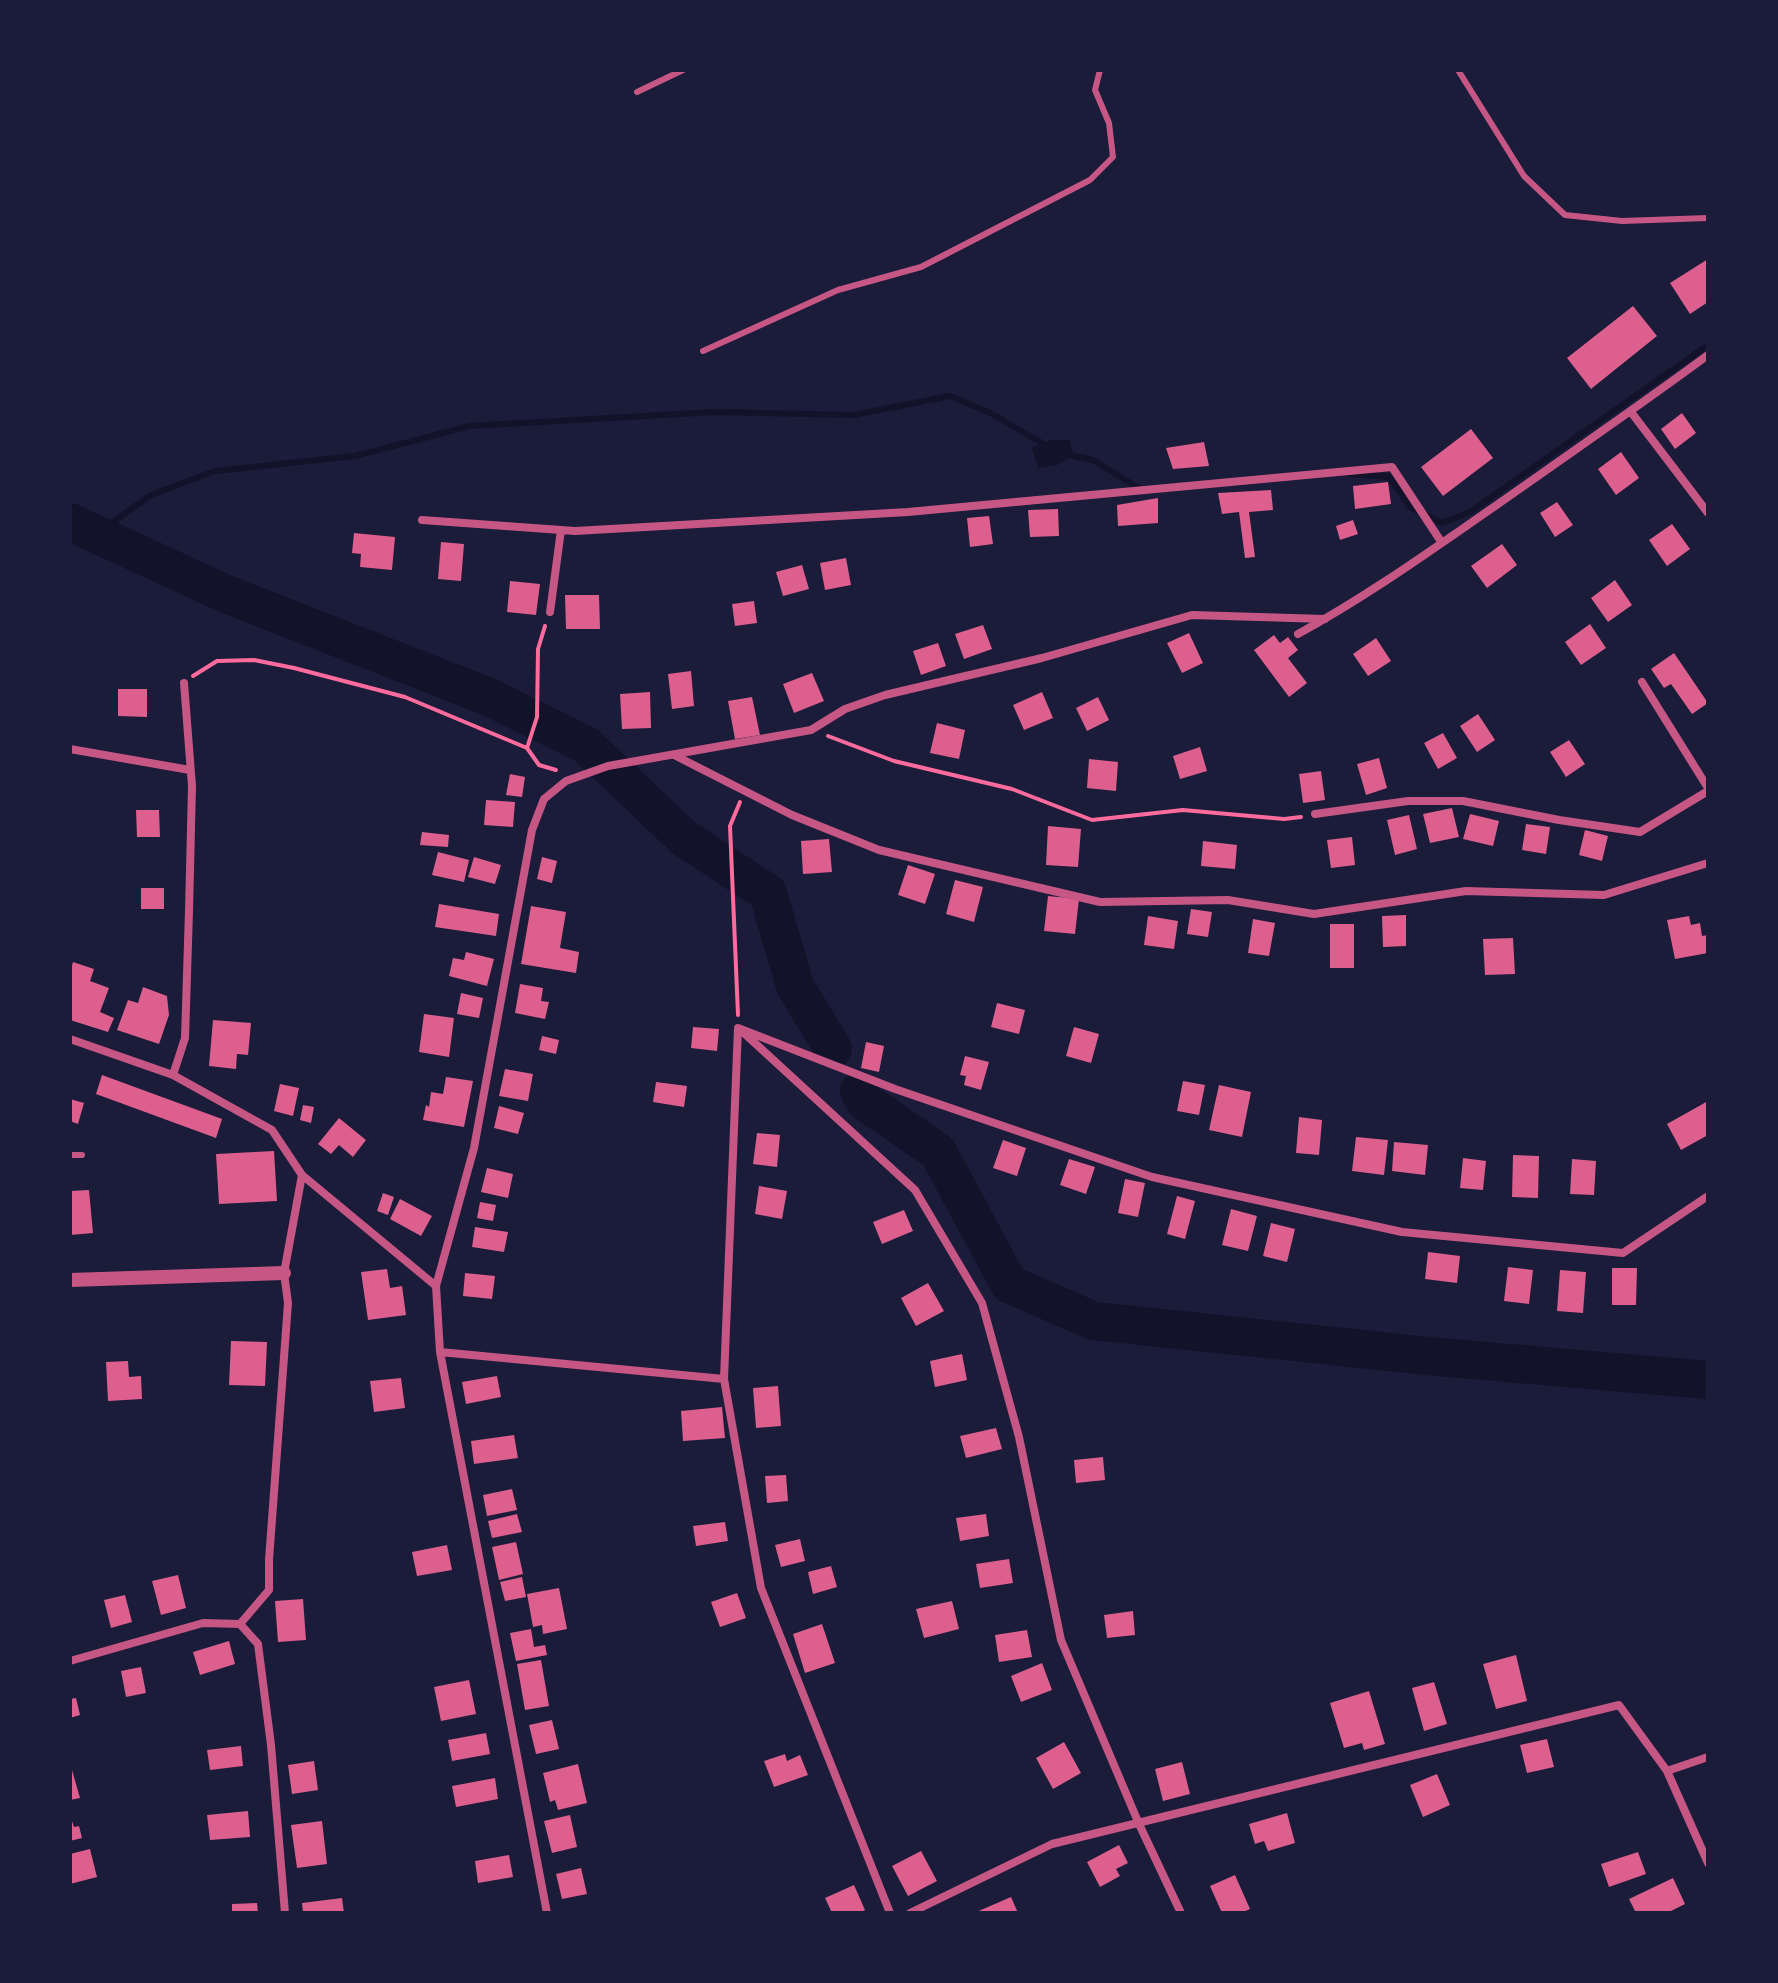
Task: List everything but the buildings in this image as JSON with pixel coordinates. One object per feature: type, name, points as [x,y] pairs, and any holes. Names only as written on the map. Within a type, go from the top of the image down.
[{"type":"street","points":[[1298,634],[1442,543],[1708,355]]},
{"type":"street","points":[[1631,412],[1708,513]]},
{"type":"street","points":[[422,520],[561,530],[908,512],[1392,467],[1442,543]]},
{"type":"street","points":[[550,612],[561,530]]},
{"type":"street","points":[[547,1913],[440,1352],[436,1286],[474,1148],[532,830],[544,799],[575,776],[608,766],[811,730],[845,709],[885,695],[1042,658],[1192,615],[1325,619]]},
{"type":"street","points":[[1315,814],[1408,801],[1463,801],[1640,832],[1708,789],[1642,682]]},
{"type":"street","points":[[173,1075],[185,1038],[190,770],[184,683]]},
{"type":"street","points":[[70,749],[190,770]]},
{"type":"street","points":[[673,754],[792,815],[879,850],[1100,902],[1228,900],[1314,914],[1466,891],[1604,895],[1708,863]]},
{"type":"street","points":[[738,1028],[895,1089],[1152,1177],[1402,1232],[1623,1253],[1708,1196]]},
{"type":"street","points":[[738,1028],[724,1379],[761,1588],[890,1913]]},
{"type":"street","points":[[738,1028],[915,1190],[982,1303],[1019,1437],[1061,1640],[1139,1824],[1181,1913]]},
{"type":"street","points":[[70,1039],[173,1075],[272,1130],[302,1175],[436,1286]]},
{"type":"street","points":[[240,1624],[269,1590],[288,1316],[284,1273],[302,1175]]},
{"type":"street","points":[[70,1280],[284,1273]]},
{"type":"street","points":[[440,1352],[724,1379]]},
{"type":"street","points":[[70,1661],[203,1623],[240,1624],[258,1644],[271,1745],[285,1913]]},
{"type":"street","points":[[910,1913],[1052,1844],[1619,1705],[1667,1771],[1708,1863]]},
{"type":"street","points":[[1667,1771],[1708,1757]]},
{"type":"lane","points":[[637,92],[683,70]]},
{"type":"lane","points":[[703,351],[838,290],[921,267],[1090,180],[1113,157],[1109,123],[1095,90],[1100,70]]},
{"type":"lane","points":[[1458,70],[1524,176],[1565,215],[1622,221],[1708,218]]},
{"type":"lane","points":[[70,1155],[82,1155]]},
{"type":"path","points":[[527,748],[537,717],[538,649],[550,612]]},
{"type":"path","points":[[184,683],[217,661],[254,660],[294,668],[405,697],[527,748],[539,765],[575,776]]},
{"type":"path","points":[[811,730],[894,761],[1012,789],[1092,820],[1183,810],[1284,819],[1315,814]]},
{"type":"path","points":[[738,1028],[730,826],[745,789]]},
{"type":"shaded area","points":[[1050,440],[1070,440],[1073,456],[1057,465],[1038,468],[1032,448]]},
{"type":"waterway","points":[[1350,474],[1389,477],[1410,507],[1442,523],[1470,512],[1708,345]]},
{"type":"waterway","points":[[96,534],[151,495],[215,471],[355,456],[470,426],[714,412],[854,415],[950,396],[992,414],[1047,446]]},
{"type":"waterway","points":[[1069,455],[1093,460],[1140,489]]},
{"type":"waterway","points":[[70,522],[226,594],[489,697],[586,745],[684,838],[768,893],[795,986],[833,1049]]},
{"type":"waterway","points":[[859,1091],[864,1101],[938,1152],[1009,1284],[1094,1321],[1438,1357],[1708,1380]]}]
